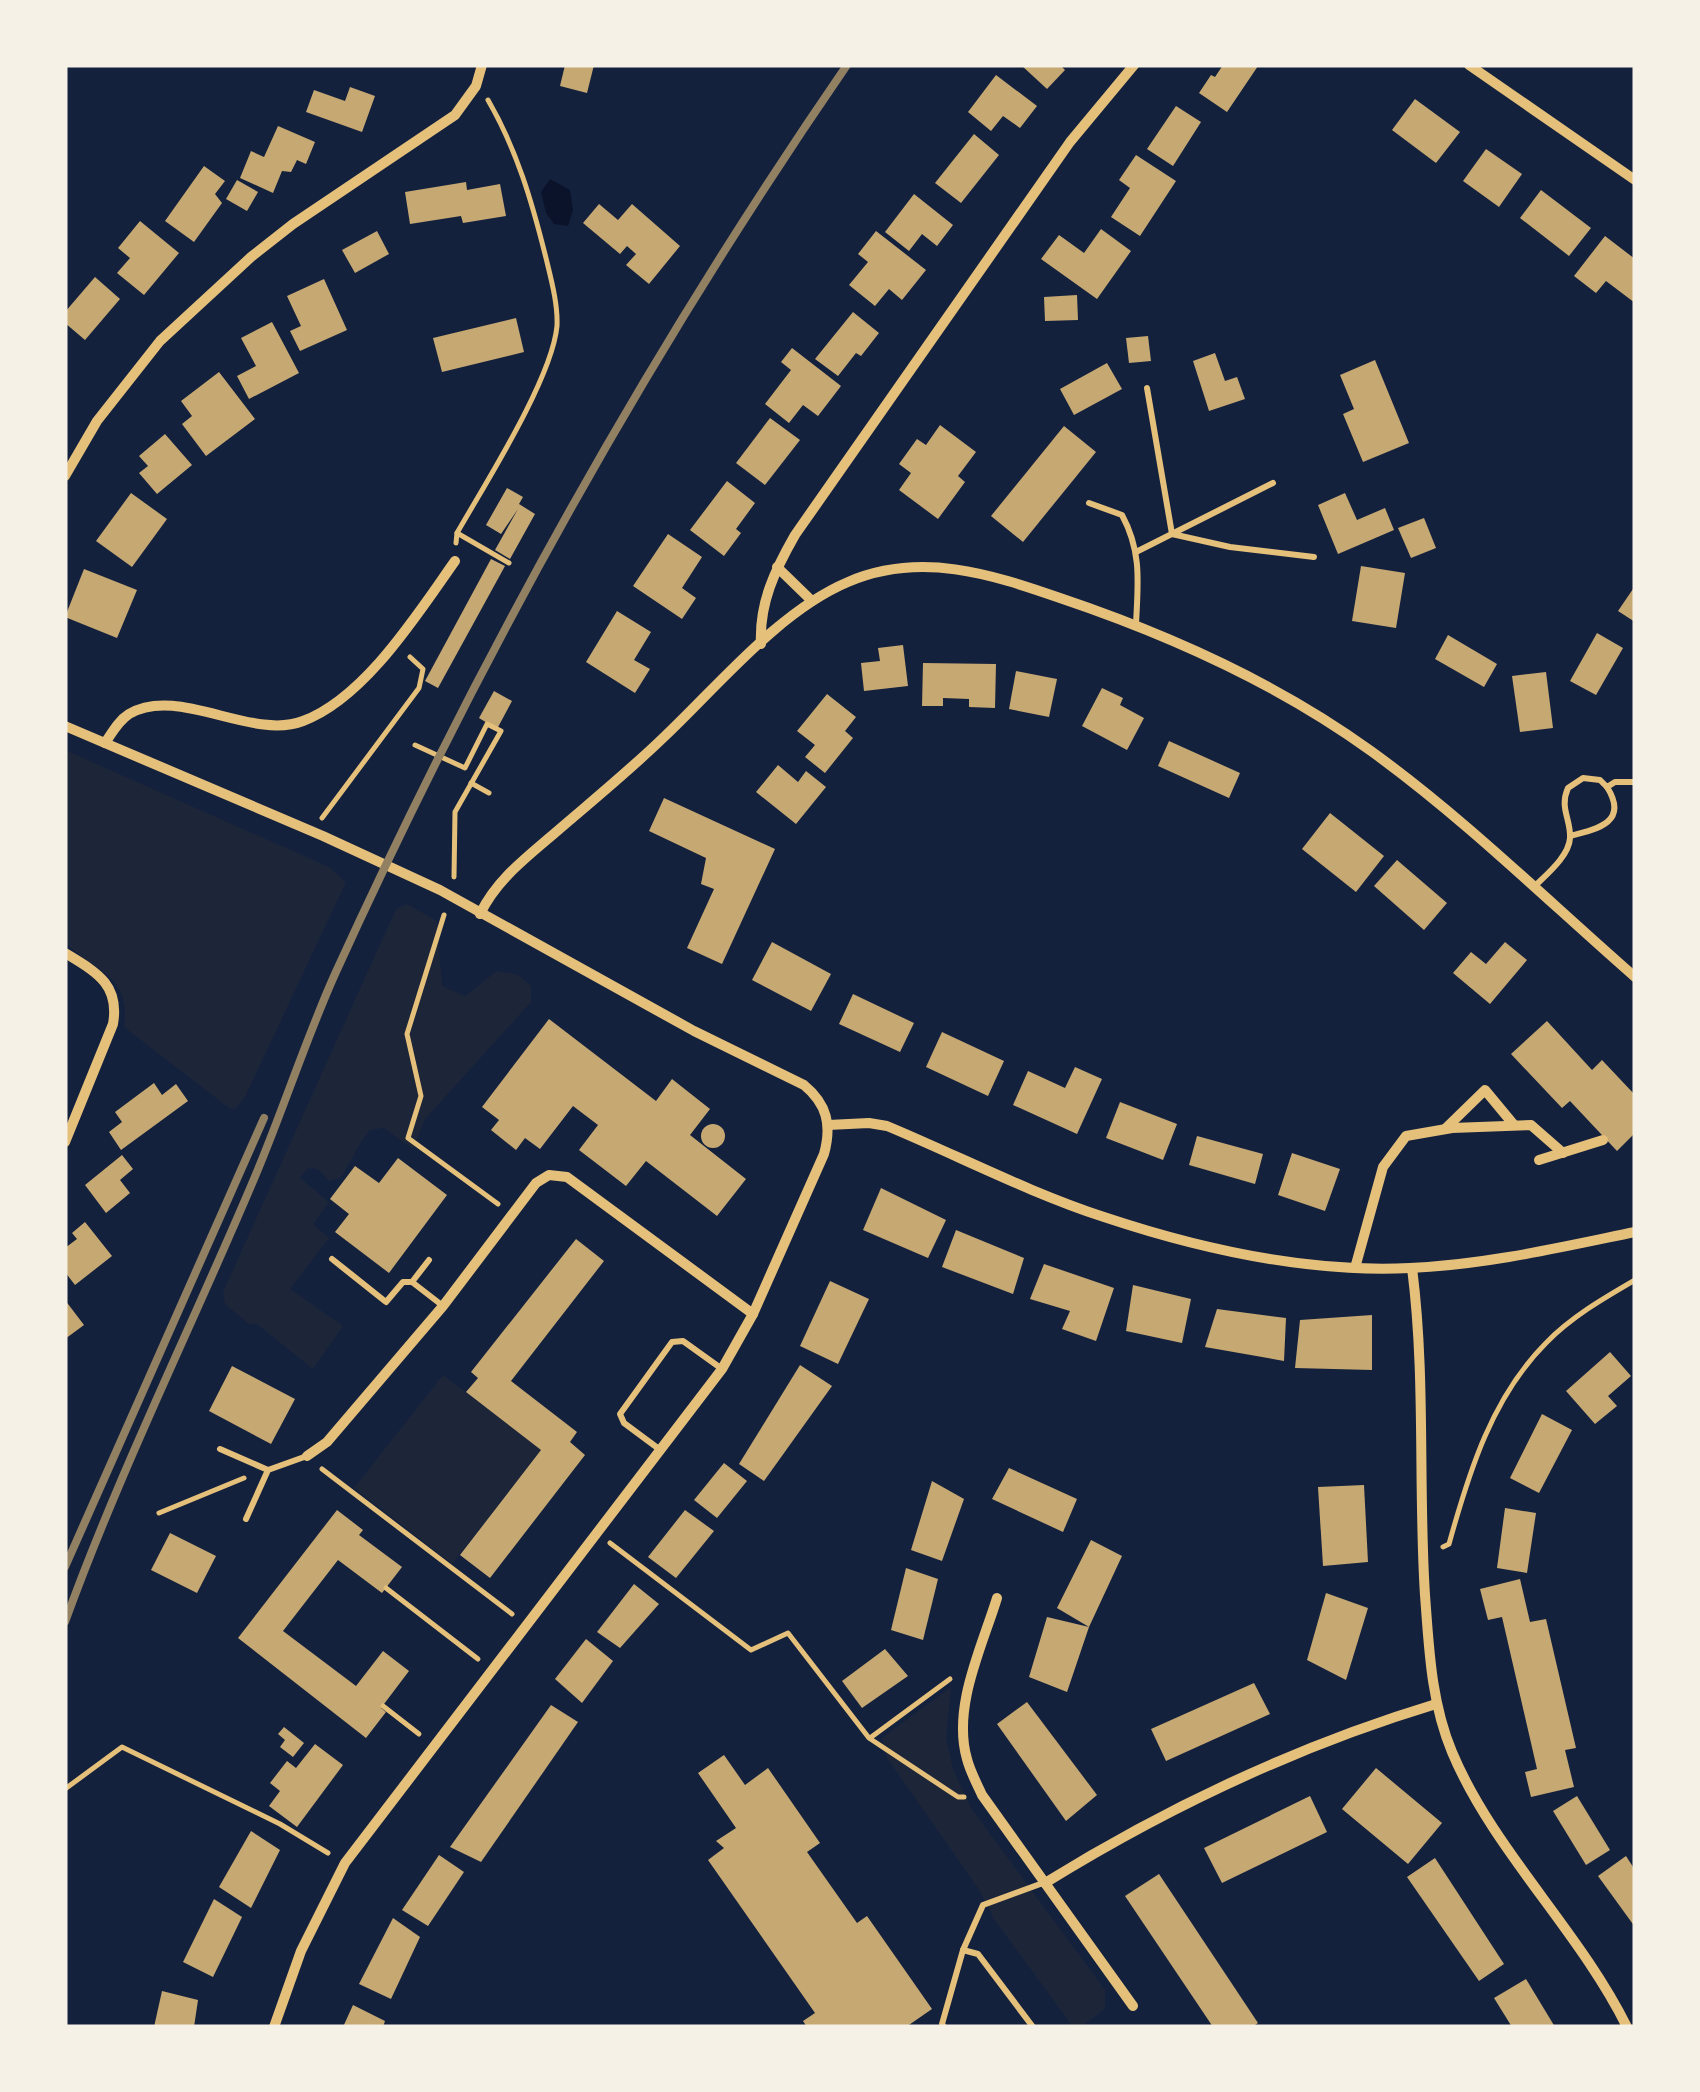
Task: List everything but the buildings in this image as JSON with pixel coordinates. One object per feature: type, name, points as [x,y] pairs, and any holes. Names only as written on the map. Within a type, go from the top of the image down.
[{"type":"street","points":[[65,476],[97,420],[160,341],[293,224],[455,115],[476,86],[482,65]]},
{"type":"street","points":[[761,644],[765,596],[795,535],[1070,142],[1134,65]]},
{"type":"street","points":[[1469,65],[1635,180]]},
{"type":"street","points":[[106,744],[126,715],[137,710],[165,707],[280,726],[300,723],[323,712],[396,645],[455,561]]},
{"type":"street","points":[[480,914],[501,880],[651,750],[761,644],[812,601],[849,581],[882,571],[915,566],[952,567],[996,576],[1136,624],[1256,679],[1370,750],[1460,821],[1635,977]]},
{"type":"street","points":[[777,567],[812,601]]},
{"type":"street","points":[[65,726],[440,890],[694,1032],[804,1085],[826,1109],[824,1154],[753,1314],[722,1369],[345,1864],[301,1951],[274,2027]]},
{"type":"street","points":[[65,953],[109,986],[116,1006],[113,1024],[65,1142]]},
{"type":"street","points":[[1446,1128],[1485,1090],[1514,1126]]},
{"type":"street","points":[[828,1125],[887,1126],[1103,1217],[1200,1243],[1294,1262],[1412,1268],[1540,1251],[1635,1232]]},
{"type":"street","points":[[1355,1268],[1383,1167],[1406,1136],[1446,1128],[1531,1125],[1563,1153]]},
{"type":"street","points":[[1539,1160],[1603,1140]]},
{"type":"street","points":[[307,1456],[327,1442],[443,1306],[536,1183],[550,1175],[568,1176],[753,1314]]},
{"type":"street","points":[[1412,1268],[1423,1558],[1436,1704],[1452,1752],[1479,1804],[1609,1991],[1627,2027]]},
{"type":"street","points":[[998,1598],[971,1679],[963,1723],[966,1758],[982,1796],[1133,2006]]},
{"type":"street","points":[[1044,1882],[1114,1840],[1250,1772],[1309,1747],[1436,1704]]},
{"type":"lane","points":[[1147,388],[1172,534]]},
{"type":"lane","points":[[1136,552],[1273,483]]},
{"type":"lane","points":[[1088,503],[1122,515],[1134,538],[1139,573],[1136,624]]},
{"type":"lane","points":[[1172,534],[1230,547],[1314,557]]},
{"type":"lane","points":[[1534,888],[1560,860],[1570,836],[1563,811],[1568,788],[1583,778],[1600,780],[1616,804],[1614,814],[1598,828],[1570,836]]},
{"type":"lane","points":[[1607,787],[1615,782],[1635,782]]},
{"type":"lane","points":[[332,1259],[386,1302],[402,1282],[412,1282],[443,1306]]},
{"type":"lane","points":[[412,1282],[429,1260]]},
{"type":"lane","points":[[660,1450],[624,1423],[620,1414],[672,1342],[683,1341],[722,1369]]},
{"type":"lane","points":[[220,1449],[268,1470],[307,1456]]},
{"type":"lane","points":[[246,1518],[268,1470]]},
{"type":"lane","points":[[944,2027],[963,1950],[983,1905],[1044,1882]]},
{"type":"lane","points":[[963,1950],[978,1954],[1032,2027]]},
{"type":"path","points":[[455,561],[456,532],[536,388],[550,356],[557,325],[552,283],[528,186],[502,125],[476,86]]},
{"type":"path","points":[[456,532],[509,563]]},
{"type":"path","points":[[311,832],[420,688],[423,669],[396,645]]},
{"type":"path","points":[[416,745],[465,768],[487,724],[501,731],[455,812],[454,898],[439,924],[407,1034],[421,1096],[408,1138],[512,1214]]},
{"type":"path","points":[[471,783],[489,793]]},
{"type":"path","points":[[1423,1558],[1450,1544],[1471,1463],[1511,1386],[1546,1343],[1594,1304],[1635,1280]]},
{"type":"path","points":[[307,1456],[526,1625]]},
{"type":"path","points":[[159,1512],[268,1470]]},
{"type":"path","points":[[597,1533],[751,1650],[788,1633],[869,1738],[958,1797],[982,1796]]},
{"type":"path","points":[[386,1588],[492,1670]]},
{"type":"path","points":[[869,1738],[954,1676],[971,1679]]},
{"type":"path","points":[[383,1706],[433,1745]]},
{"type":"path","points":[[65,1789],[122,1748],[280,1824],[345,1864]]},
{"type":"shaded area","points":[[550,179],[570,190],[573,210],[568,226],[554,224],[546,213],[541,192]]},
{"type":"shaded area","points":[[65,750],[329,867],[346,882],[245,1097],[235,1109],[124,1027],[125,1009],[116,985],[65,942]]},
{"type":"shaded area","points":[[407,904],[437,921],[442,986],[465,996],[497,971],[518,975],[531,986],[531,1002],[425,1119],[413,1149],[384,1128],[370,1130],[340,1178],[329,1181],[318,1169],[308,1168],[300,1178],[329,1202],[313,1224],[329,1238],[290,1289],[343,1326],[313,1369],[225,1304],[223,1292],[396,909]]},
{"type":"shaded area","points":[[443,1375],[541,1450],[452,1564],[354,1488]]},
{"type":"shaded area","points":[[951,1687],[946,1738],[953,1769],[971,1808],[1105,1990],[1105,2009],[1081,2027],[1073,2027],[994,1919],[980,1891],[887,1758],[882,1738]]},
{"type":"railway","points":[[65,1622],[131,1457],[262,1160],[335,974],[448,739],[636,395],[774,173],[847,65]]},
{"type":"railway","points":[[65,1567],[264,1118]]}]
